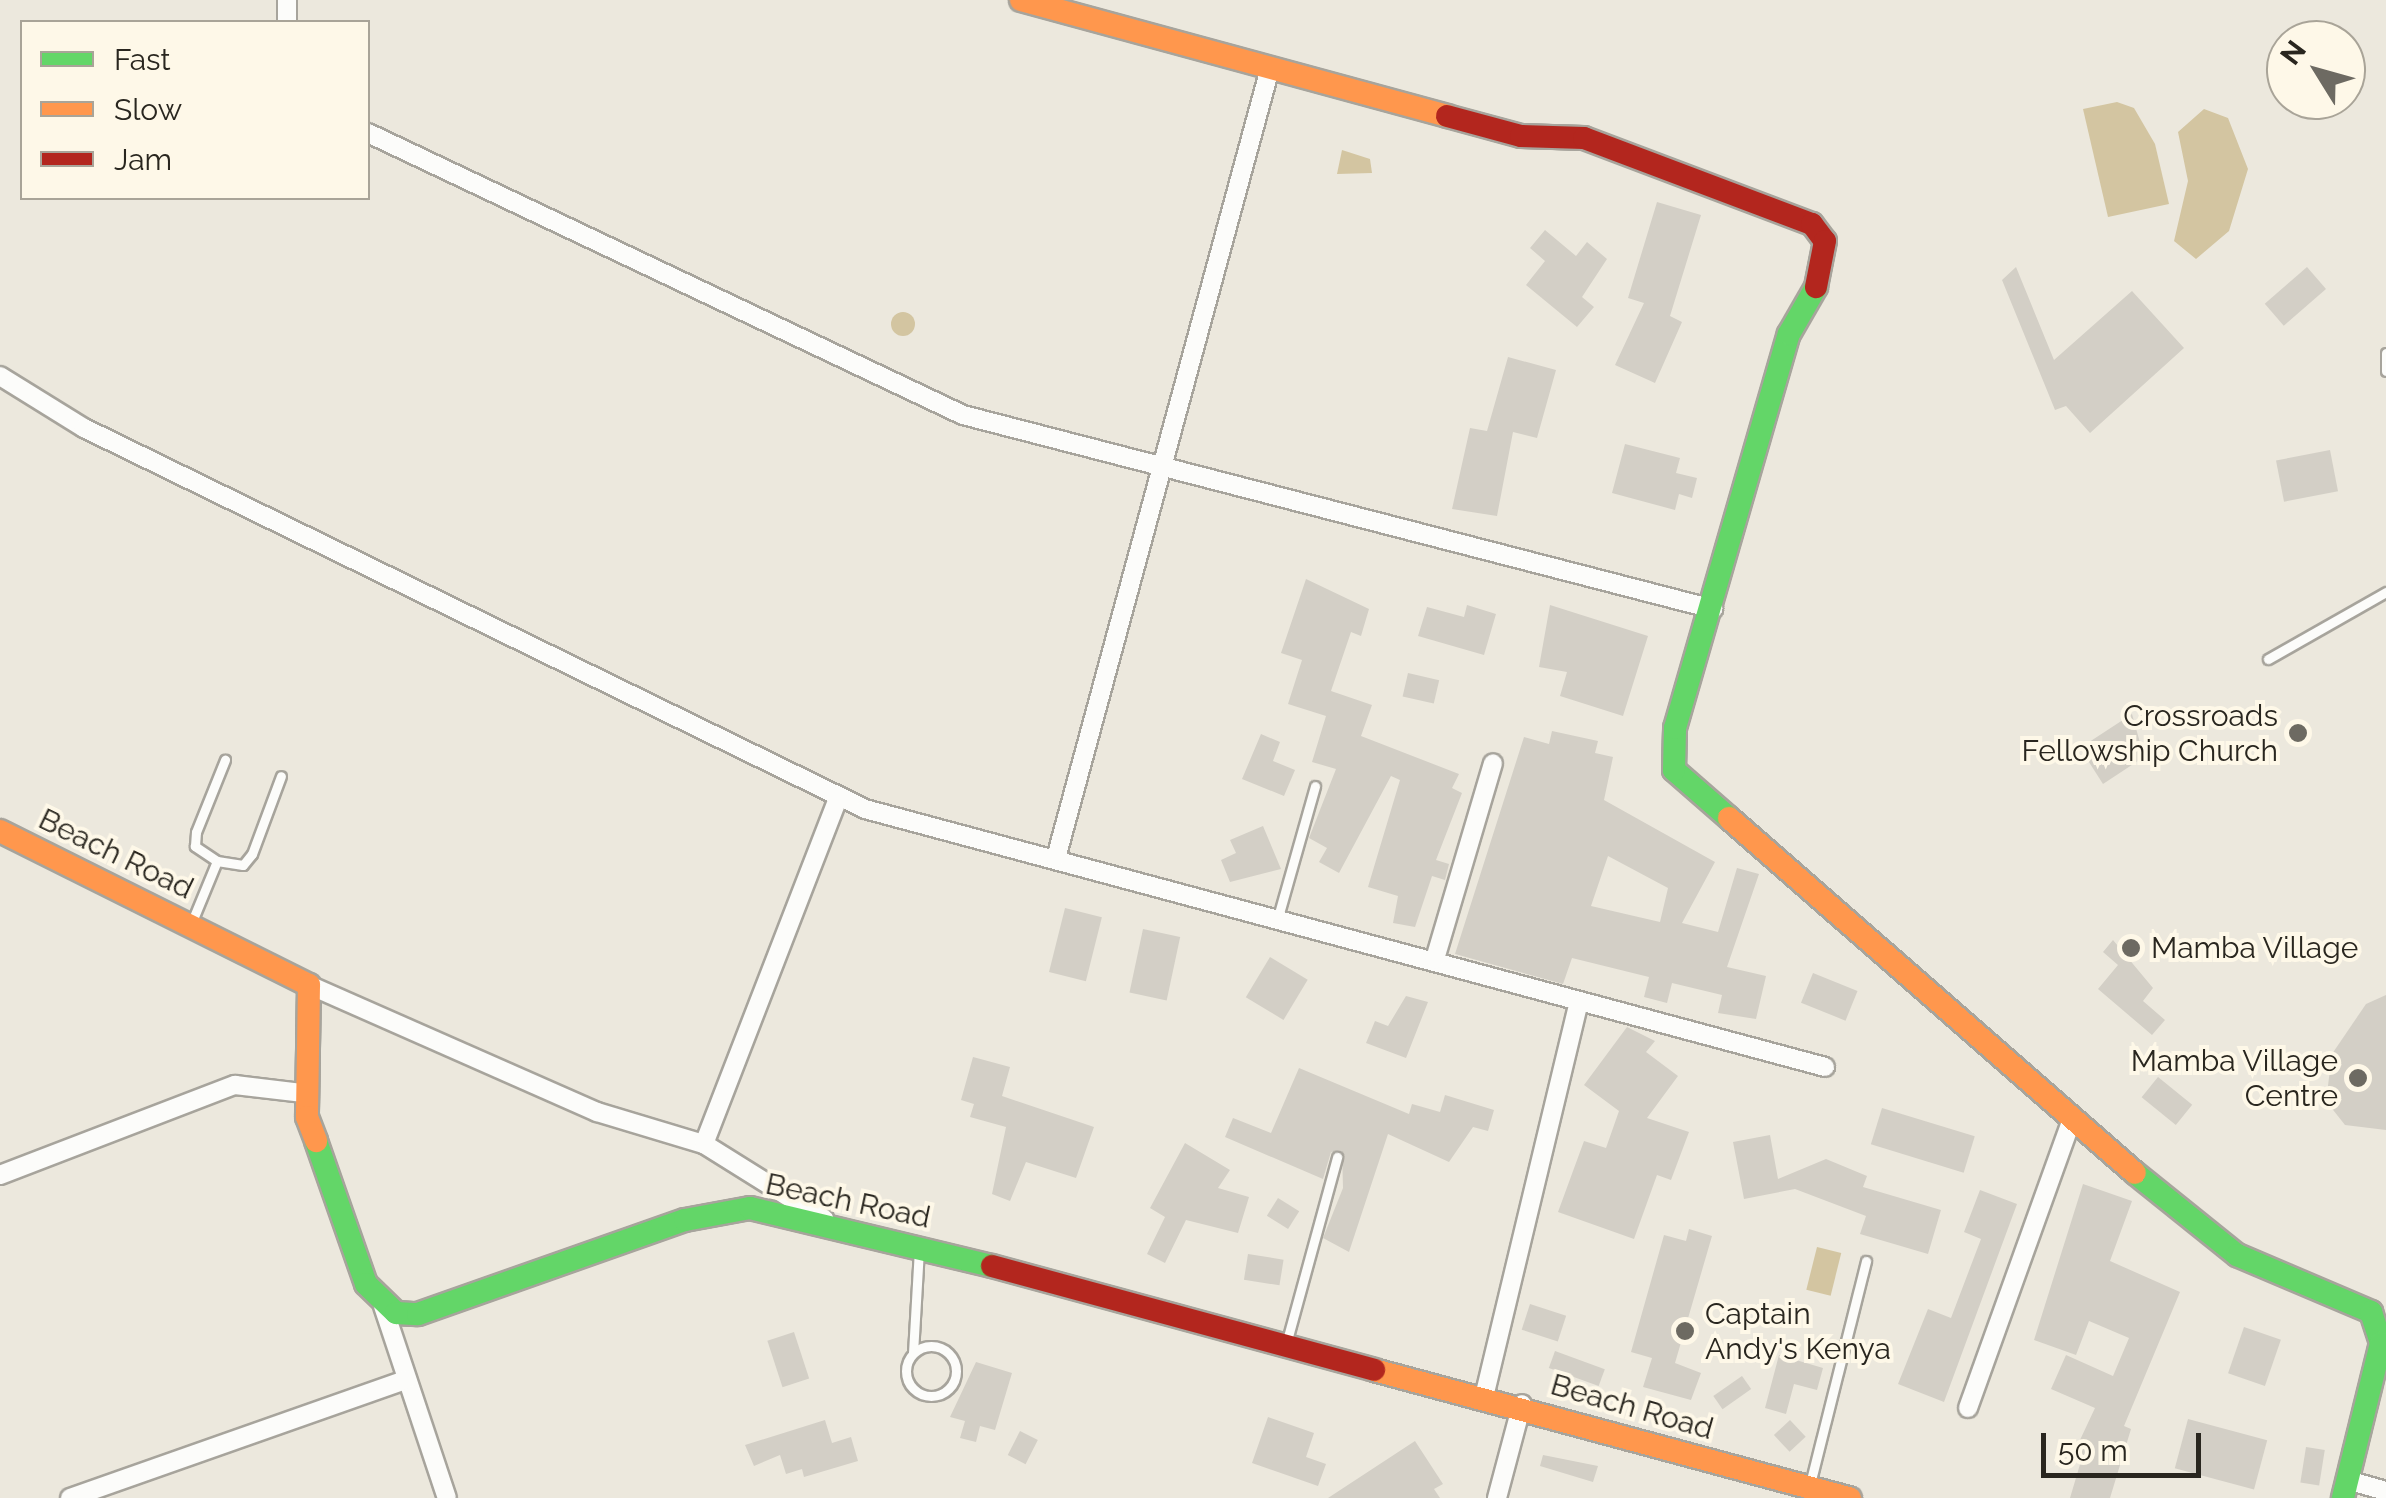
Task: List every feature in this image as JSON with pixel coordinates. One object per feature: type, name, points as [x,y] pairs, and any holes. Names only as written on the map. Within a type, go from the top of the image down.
[{"type":"street","points":[[1021,0],[1521,136],[1584,138],[1812,224],[1825,241],[1824,273],[1789,334],[1713,609],[1675,728],[1674,770],[2071,1122],[2255,1267],[2371,1312],[2381,1344],[2345,1489],[2386,1491]]},
{"type":"street","points":[[1056,858],[1270,68]]},
{"type":"street","points":[[370,134],[904,393],[1163,470],[1713,609]]},
{"type":"street","points":[[0,376],[84,428],[366,558],[838,798],[1435,959],[1578,1005],[1825,1067]]},
{"type":"street","points":[[1435,959],[1492,763]]},
{"type":"street","points":[[704,1144],[838,798]]},
{"type":"street","name":"Beach Road","points":[[0,831],[309,985]]},
{"type":"street","points":[[448,1498],[384,1306],[366,1284],[302,1093],[309,985],[597,1112],[704,1144],[828,1222]]},
{"type":"street","points":[[1484,1398],[1578,1005]]},
{"type":"street","points":[[0,1175],[235,1085],[302,1093]]},
{"type":"street","points":[[1968,1408],[2071,1122]]},
{"type":"street","name":"Beach Road","points":[[384,1306],[418,1314],[719,1211],[828,1222],[1484,1398],[1522,1404],[1850,1498]]},
{"type":"street","points":[[70,1498],[407,1379]]},
{"type":"street","points":[[1497,1498],[1522,1404]]},
{"type":"lane","points":[[2386,353],[2386,371]]},
{"type":"lane","points":[[2268,659],[2386,592]]},
{"type":"lane","points":[[224,760],[196,832],[195,846],[217,860],[243,866],[252,854],[281,776]]},
{"type":"lane","points":[[1278,917],[1316,786]]},
{"type":"lane","points":[[192,924],[217,860]]},
{"type":"lane","points":[[1286,1344],[1337,1156]]},
{"type":"lane","points":[[913,1354],[949,1353],[949,1389],[913,1389],[913,1354],[919,1246]]},
{"type":"lane","points":[[1810,1486],[1866,1262]]},
{"type":"shaded area","points":[[2117,102],[2134,108],[2155,144],[2169,204],[2108,217],[2083,109]]},
{"type":"shaded area","points":[[2204,109],[2228,118],[2248,169],[2229,231],[2196,259],[2174,241],[2188,181],[2178,132]]},
{"type":"shaded area","points":[[1342,150],[1370,159],[1372,173],[1337,174]]},
{"type":"shaded area","points":[[903,312],[912,315],[912,333],[903,336],[894,333],[891,324],[894,315]]},
{"type":"shaded area","points":[[1817,1247],[1841,1253],[1831,1296],[1806,1290]]},
{"type":"building","points":[[1657,202],[1701,215],[1670,316],[1682,322],[1655,383],[1615,365],[1644,303],[1628,298]]},
{"type":"building","points":[[1545,230],[1576,256],[1587,242],[1607,259],[1582,297],[1594,307],[1577,327],[1526,285],[1545,261],[1530,248]]},
{"type":"building","points":[[2016,267],[2054,360],[2132,291],[2184,348],[2090,433],[2066,406],[2055,410],[2002,280]]},
{"type":"building","points":[[2307,267],[2326,289],[2284,326],[2265,304]]},
{"type":"building","points":[[1508,357],[1556,370],[1537,438],[1513,432],[1497,516],[1452,509],[1470,428],[1487,431]]},
{"type":"building","points":[[1625,444],[1680,458],[1676,473],[1697,478],[1692,498],[1679,494],[1675,510],[1612,493]]},
{"type":"building","points":[[2330,450],[2338,491],[2284,502],[2276,460]]},
{"type":"building","points":[[1306,579],[1369,609],[1361,636],[1351,632],[1331,691],[1372,705],[1361,736],[1459,774],[1452,788],[1462,793],[1436,860],[1449,864],[1445,880],[1432,876],[1415,927],[1393,923],[1398,896],[1368,887],[1400,780],[1391,776],[1339,873],[1319,862],[1327,848],[1309,838],[1336,769],[1312,762],[1326,716],[1288,704],[1302,660],[1281,653]]},
{"type":"building","points":[[1467,605],[1496,614],[1484,655],[1418,636],[1427,607],[1464,617]]},
{"type":"building","points":[[1550,605],[1648,636],[1623,716],[1560,696],[1567,672],[1539,667]]},
{"type":"building","points":[[1408,673],[1439,680],[1434,704],[1403,696]]},
{"type":"building","points":[[2132,714],[2144,757],[2103,784],[2080,748]]},
{"type":"building","points":[[1552,731],[1598,741],[1595,753],[1613,757],[1604,800],[1715,862],[1682,923],[1718,932],[1737,868],[1759,874],[1727,967],[1766,976],[1756,1019],[1718,1013],[1722,995],[1672,983],[1667,1003],[1644,997],[1649,977],[1572,958],[1563,984],[1455,954],[1524,737],[1549,744]],"holes":[[[1608,856],[1668,888],[1660,922],[1591,906]]]},
{"type":"building","points":[[1261,734],[1280,742],[1273,761],[1295,770],[1284,796],[1242,779]]},
{"type":"building","points":[[1263,826],[1281,869],[1230,882],[1221,860],[1236,853],[1230,840]]},
{"type":"building","points":[[1065,908],[1102,917],[1086,981],[1049,972]]},
{"type":"building","points":[[1143,929],[1180,937],[1167,1000],[1129,993]]},
{"type":"building","points":[[2113,940],[2153,988],[2143,1001],[2165,1020],[2152,1035],[2098,989],[2118,965],[2103,952]]},
{"type":"building","points":[[1270,957],[1308,980],[1284,1020],[1246,997]]},
{"type":"building","points":[[1813,973],[1858,991],[1846,1021],[1801,1003]]},
{"type":"building","name":"Mamba Village Centre","points":[[2386,995],[2386,1130],[2345,1125],[2326,1101],[2332,1054],[2366,1004]]},
{"type":"building","points":[[1406,996],[1428,1002],[1406,1058],[1366,1043],[1375,1021],[1388,1026]]},
{"type":"building","points":[[1627,1027],[1655,1041],[1646,1052],[1678,1076],[1647,1118],[1689,1132],[1671,1180],[1657,1175],[1634,1239],[1558,1212],[1584,1141],[1606,1148],[1619,1111],[1584,1085]]},
{"type":"building","points":[[973,1057],[1010,1067],[1002,1096],[1094,1127],[1076,1178],[1026,1162],[1010,1201],[992,1194],[1006,1127],[970,1117],[974,1104],[961,1100]]},
{"type":"building","points":[[1299,1068],[1409,1114],[1412,1104],[1440,1112],[1445,1095],[1494,1110],[1488,1131],[1473,1127],[1449,1162],[1388,1134],[1349,1252],[1323,1238],[1343,1188],[1342,1151],[1331,1152],[1323,1179],[1225,1137],[1233,1118],[1271,1133]]},
{"type":"building","points":[[2158,1077],[2192,1105],[2176,1125],[2142,1097]]},
{"type":"building","points":[[1882,1108],[1975,1136],[1964,1173],[1871,1144]]},
{"type":"building","points":[[1770,1135],[1778,1179],[1826,1159],[1867,1176],[1863,1187],[1941,1210],[1928,1254],[1860,1234],[1866,1216],[1795,1189],[1744,1199],[1733,1142]]},
{"type":"building","points":[[1185,1143],[1230,1170],[1218,1188],[1249,1197],[1238,1233],[1186,1220],[1165,1263],[1147,1254],[1165,1217],[1150,1208]]},
{"type":"building","points":[[2083,1184],[2132,1201],[2110,1261],[2180,1292],[2124,1426],[2131,1429],[2110,1498],[2070,1498],[2081,1461],[2072,1457],[2095,1408],[2051,1389],[2066,1355],[2113,1376],[2129,1338],[2089,1321],[2076,1355],[2034,1340]]},
{"type":"building","points":[[1980,1190],[2017,1204],[1944,1402],[1898,1384],[1928,1309],[1951,1318],[1981,1239],[1964,1232]]},
{"type":"building","points":[[1278,1198],[1299,1211],[1288,1229],[1267,1216]]},
{"type":"building","points":[[1689,1229],[1712,1236],[1675,1363],[1701,1373],[1691,1400],[1643,1387],[1652,1358],[1631,1352],[1664,1235],[1686,1241]]},
{"type":"building","points":[[1248,1254],[1284,1260],[1279,1285],[1244,1280]]},
{"type":"building","points":[[1530,1304],[1566,1316],[1558,1341],[1522,1330]]},
{"type":"building","points":[[2244,1327],[2281,1340],[2265,1386],[2228,1373]]},
{"type":"building","points":[[794,1332],[809,1379],[783,1387],[767,1341]]},
{"type":"building","points":[[1555,1351],[1605,1369],[1599,1386],[1549,1368]]},
{"type":"building","points":[[1779,1355],[1823,1368],[1817,1390],[1794,1384],[1786,1414],[1765,1408]]},
{"type":"building","points":[[976,1362],[1012,1373],[995,1430],[980,1426],[976,1442],[960,1438],[965,1421],[950,1417]]},
{"type":"building","points":[[1742,1376],[1751,1389],[1723,1409],[1713,1396]]},
{"type":"building","points":[[1268,1417],[1314,1433],[1306,1457],[1326,1464],[1318,1486],[1252,1463]]},
{"type":"building","points":[[2188,1419],[2267,1440],[2254,1489],[2175,1468]]},
{"type":"building","points":[[825,1420],[832,1443],[851,1437],[858,1461],[804,1477],[802,1469],[786,1474],[780,1455],[754,1466],[745,1445]]},
{"type":"building","points":[[1790,1420],[1806,1437],[1790,1452],[1774,1435]]},
{"type":"building","points":[[1020,1431],[1038,1440],[1026,1464],[1008,1455]]},
{"type":"building","points":[[1415,1441],[1443,1484],[1434,1489],[1440,1498],[1328,1498]]},
{"type":"building","points":[[2306,1447],[2325,1450],[2319,1486],[2300,1483]]},
{"type":"building","points":[[1543,1455],[1598,1466],[1593,1482],[1540,1466]]},
{"type":"traffic: fast","points":[[1729,818],[1674,770],[1675,728],[1789,334],[1816,287]]},
{"type":"traffic: fast","points":[[316,1141],[366,1284],[396,1313],[418,1314],[685,1220],[750,1208],[992,1266]]},
{"type":"traffic: fast","points":[[2135,1173],[2237,1255],[2371,1312],[2381,1343],[2343,1498]]},
{"type":"traffic: slow","points":[[1021,0],[1447,116]]},
{"type":"traffic: slow","points":[[1729,818],[2135,1173]]},
{"type":"traffic: slow","points":[[0,831],[309,985],[307,1117],[316,1141]]},
{"type":"traffic: slow","points":[[1374,1370],[1850,1498]]},
{"type":"traffic: jam","points":[[1447,116],[1521,136],[1584,138],[1812,224],[1825,241],[1816,287]]},
{"type":"traffic: jam","points":[[992,1266],[1374,1370]]},
{"type":"place","name":"Crossroads Fellowship Church","points":[[2298,733]]},
{"type":"place","name":"Mamba Village","points":[[2131,948]]},
{"type":"place","name":"Mamba Village Centre","points":[[2358,1078]]},
{"type":"place","name":"Captain Andy's Kenya","points":[[1685,1331]]}]
